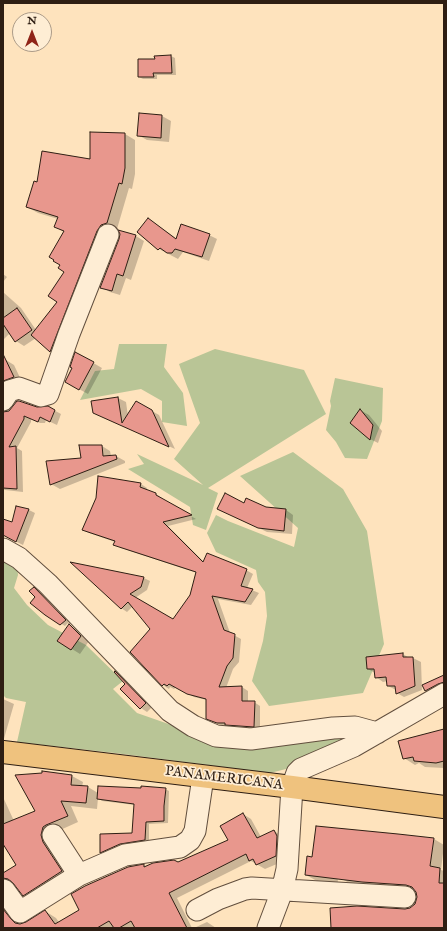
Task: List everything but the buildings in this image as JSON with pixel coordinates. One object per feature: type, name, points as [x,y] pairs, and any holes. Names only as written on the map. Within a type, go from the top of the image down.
[{"type":"main road","name":"PANAMERICANA","points":[[3,752],[442,805]]},
{"type":"street","points":[[3,400],[10,391],[19,388],[41,396],[48,394],[69,334],[108,236]]},
{"type":"street","points":[[3,549],[19,558],[48,584],[170,711],[193,726],[216,736],[251,739],[333,728],[355,727],[377,733]]},
{"type":"street","points":[[268,928],[282,891],[287,869],[292,787],[297,773],[301,769],[354,746],[444,694]]},
{"type":"street","points":[[4,890],[20,912],[79,875],[125,855],[180,847],[190,840],[195,831],[203,777]]},
{"type":"street","points":[[53,835],[79,875]]},
{"type":"street","points":[[197,910],[218,899],[245,889],[405,898]]},
{"type":"green space","points":[[119,344],[167,344],[164,367],[183,393],[187,426],[162,422],[162,401],[141,389],[80,400],[95,371],[114,369]]},
{"type":"green space","points":[[215,349],[304,370],[326,414],[208,488],[218,493],[206,530],[193,525],[190,507],[128,469],[144,464],[137,454],[203,485],[174,459],[200,423],[179,364]]},
{"type":"green space","points":[[335,378],[383,388],[382,421],[367,459],[345,458],[336,442],[326,430]]},
{"type":"green space","points":[[293,452],[343,489],[367,531],[384,644],[363,693],[269,706],[252,681],[263,641],[267,616],[265,592],[258,582],[256,570],[216,552],[207,533],[216,515],[294,547],[298,528],[240,476]]},
{"type":"green space","points":[[3,557],[17,564],[18,575],[14,588],[27,605],[48,625],[86,645],[123,681],[113,689],[137,713],[203,736],[360,734],[290,768],[270,773],[17,742],[26,702],[6,698],[3,695]]}]
